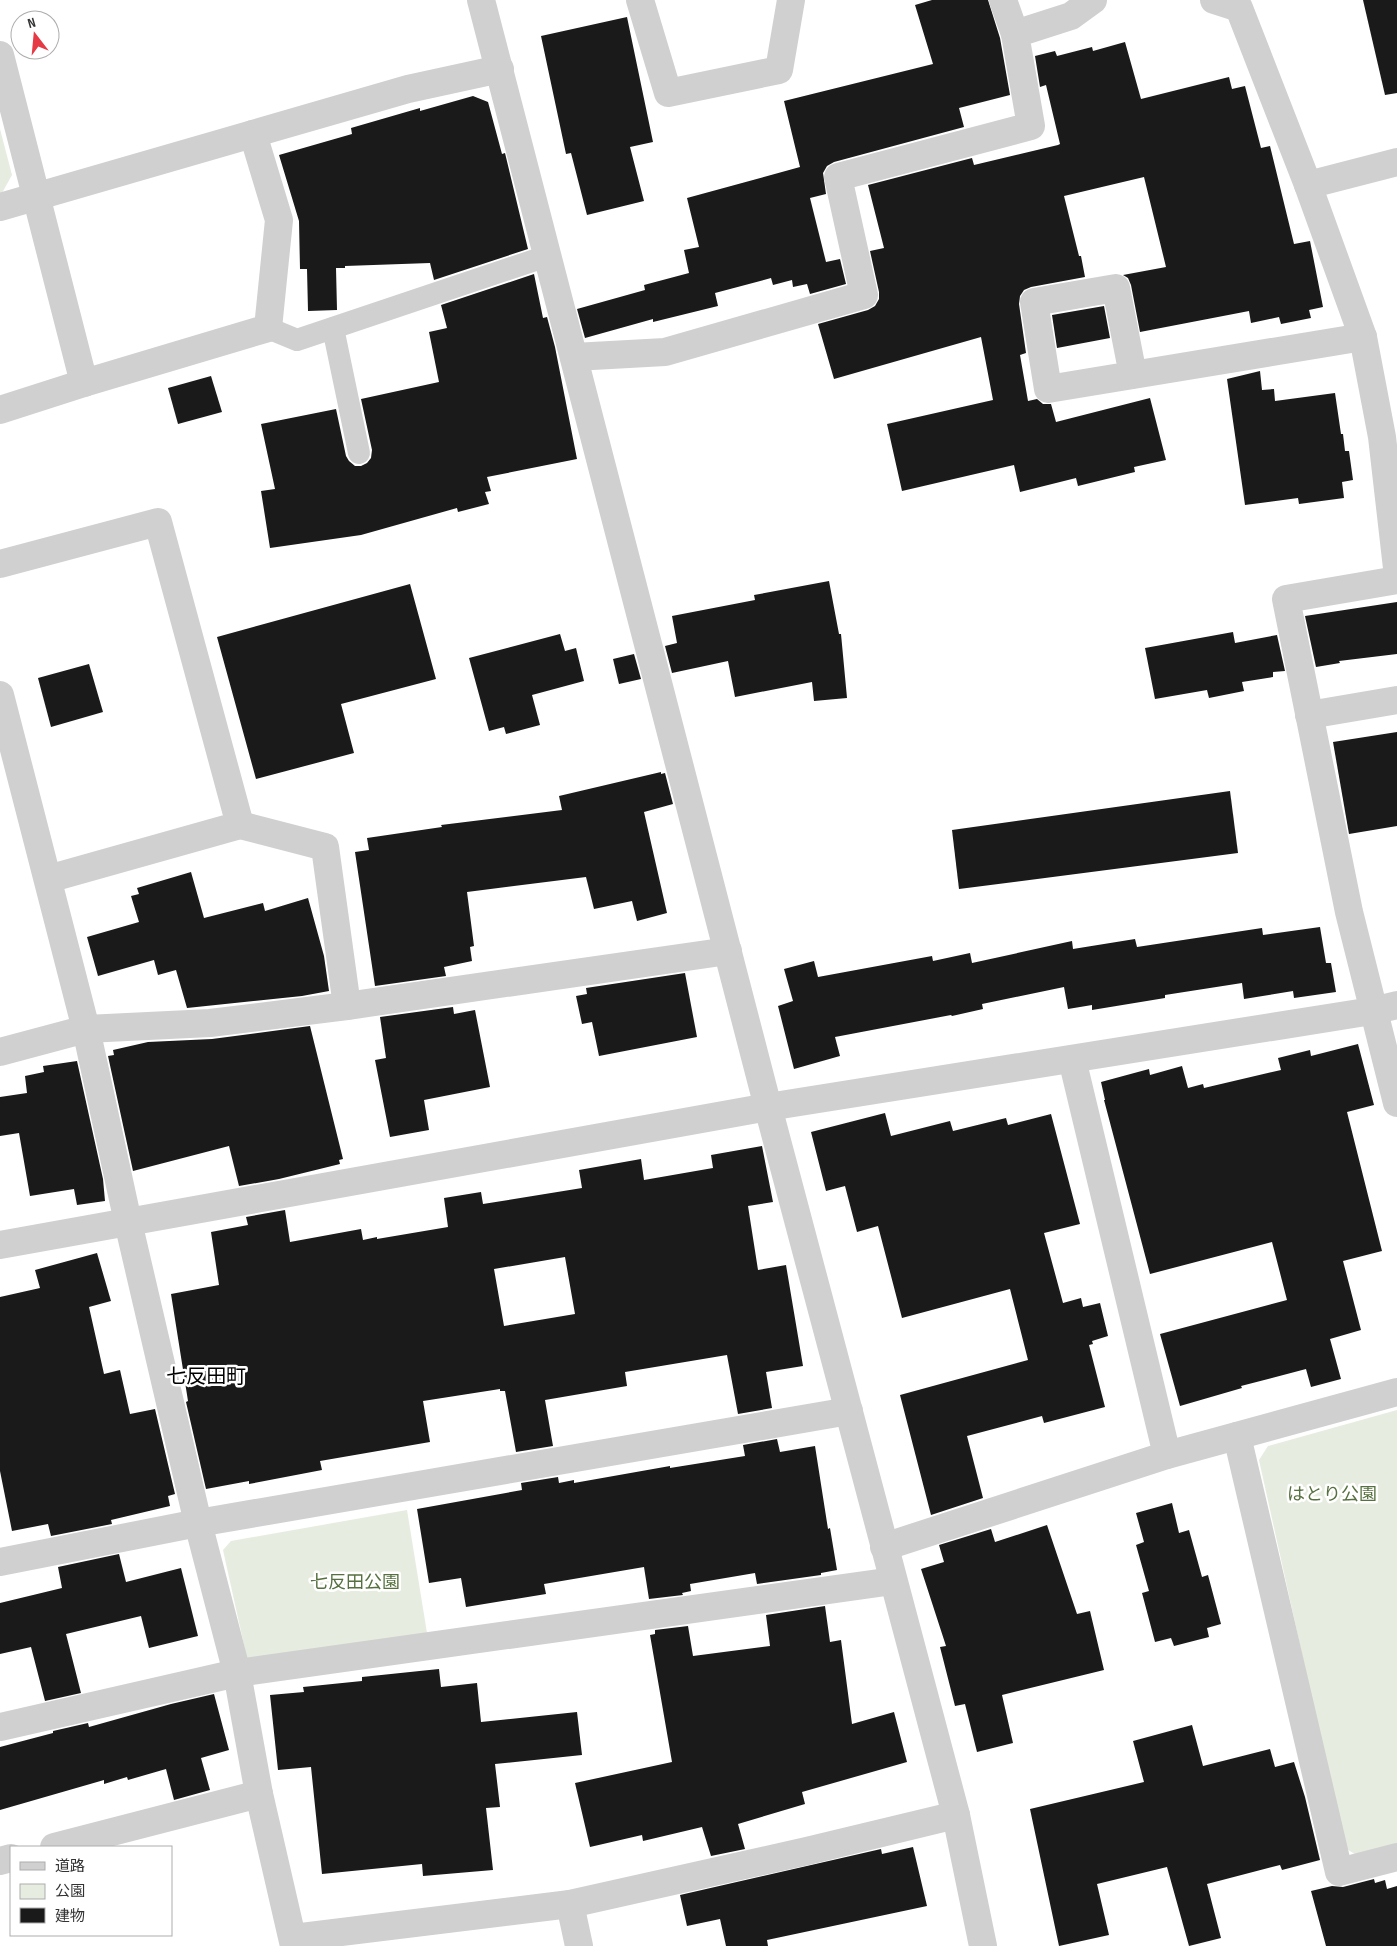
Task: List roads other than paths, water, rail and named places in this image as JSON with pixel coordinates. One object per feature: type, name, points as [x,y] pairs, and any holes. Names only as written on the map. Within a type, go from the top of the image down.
[{"type":"street","points":[[482,0],[768,1107],[956,1815],[983,1946]]},
{"type":"street","points":[[640,0],[668,93],[779,70],[791,0]]},
{"type":"street","points":[[574,357],[665,352],[864,295],[838,177],[1031,126],[1015,34],[1003,0]]},
{"type":"street","points":[[1015,34],[1071,16],[1092,0]]},
{"type":"street","points":[[1214,0],[1239,8],[1308,185],[1363,337],[1390,436],[1397,568]]},
{"type":"street","points":[[0,55],[84,383]]},
{"type":"street","points":[[0,207],[408,89],[500,69]]},
{"type":"street","points":[[0,410],[268,328],[279,220],[254,134]]},
{"type":"street","points":[[1308,185],[1397,162]]},
{"type":"street","points":[[1133,375],[1363,337]]},
{"type":"street","points":[[0,564],[158,522],[240,825]]},
{"type":"street","points":[[1397,580],[1286,599],[1349,912],[1385,1008],[1397,1103]]},
{"type":"street","points":[[0,695],[86,1029],[128,1222],[198,1523],[237,1673],[260,1794],[294,1942],[570,1904],[807,1851],[956,1815]]},
{"type":"street","points":[[1309,715],[1397,700]]},
{"type":"street","points":[[48,879],[240,825],[325,847],[347,1006]]},
{"type":"street","points":[[0,1052],[86,1029],[210,1023],[347,1006],[728,951]]},
{"type":"street","points":[[0,1245],[768,1107],[1385,1008]]},
{"type":"street","points":[[1072,1059],[1167,1455]]},
{"type":"street","points":[[884,1547],[1167,1455],[1397,1392]]},
{"type":"street","points":[[0,1562],[198,1523],[849,1411]]},
{"type":"street","points":[[1237,1436],[1340,1872],[1397,1857]]},
{"type":"street","points":[[0,1727],[237,1673],[893,1581]]},
{"type":"street","points":[[58,1846],[260,1794]]},
{"type":"street","points":[[570,1904],[579,1946]]},
{"type":"lane","points":[[268,328],[297,340],[548,256]]},
{"type":"lane","points":[[333,328],[359,453]]},
{"type":"district","name":"七反田町","points":[[206,1376]]},
{"type":"park label","name":"はとり公園","points":[[1332,1494]]},
{"type":"park label","name":"七反田公園","points":[[355,1582]]}]
